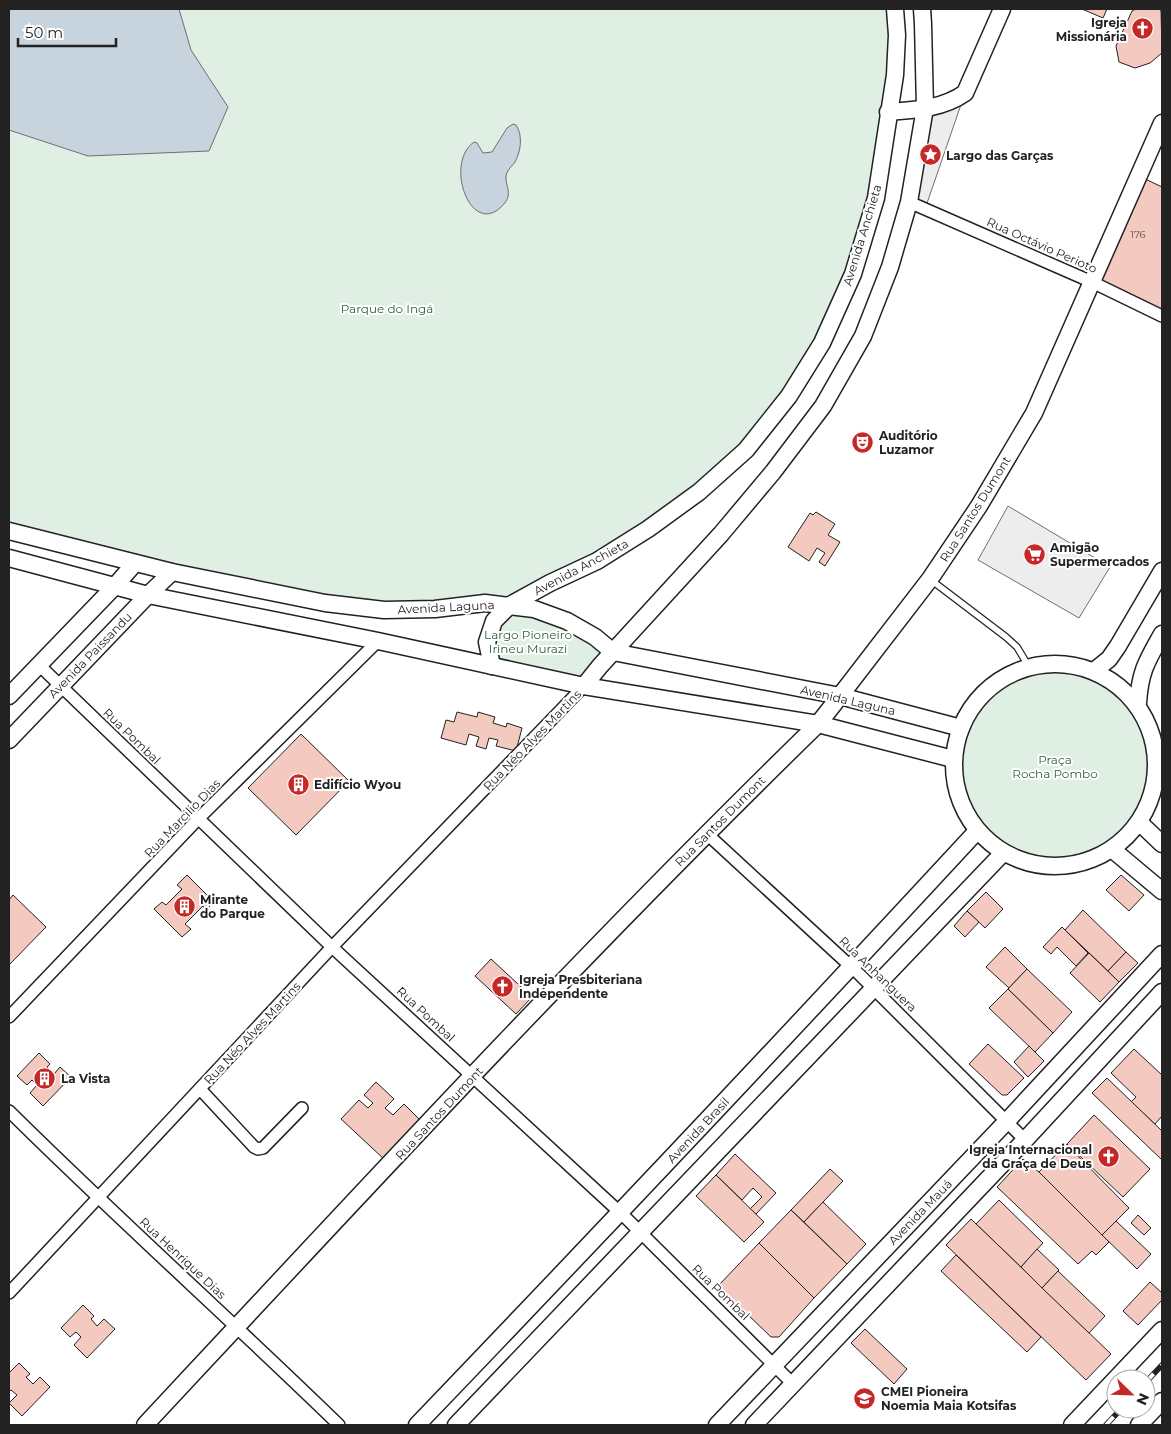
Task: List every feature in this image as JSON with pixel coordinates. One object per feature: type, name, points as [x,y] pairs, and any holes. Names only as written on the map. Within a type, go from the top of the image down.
[{"type":"main road","name":"Avenida Anchieta","points":[[492,666],[487,642],[494,621],[510,605],[597,560],[648,529],[699,492],[746,450],[789,396],[822,343],[853,274],[876,198],[895,75],[897,36],[895,9]]},
{"type":"main road","points":[[922,9],[924,24],[925,108]]},
{"type":"main road","points":[[888,112],[925,108],[953,101],[965,94],[1002,9]]},
{"type":"main road","name":"Rua Néo Alves Martins","points":[[584,686],[721,534],[773,472],[823,406],[863,336],[890,267],[909,202],[925,108]]},
{"type":"main road","name":"Rua Santos Dumont","points":[[145,1425],[706,833],[818,724],[840,696],[930,579],[979,506],[1034,413],[1162,123]]},
{"type":"main road","name":"Avenida Laguna","points":[[9,531],[172,572],[325,603],[384,610],[435,609],[485,602],[534,609],[567,621],[595,637],[614,652],[840,696],[960,728]]},
{"type":"main road","points":[[9,558],[148,595],[378,641],[584,686],[818,724],[953,759]]},
{"type":"main road","points":[[9,696],[135,563]]},
{"type":"main road","points":[[1094,671],[1109,659],[1118,646],[1162,571]]},
{"type":"main road","name":"Avenida Paissandu","points":[[9,740],[172,572]]},
{"type":"main road","points":[[1138,703],[1139,683],[1144,665],[1162,634]]},
{"type":"main road","points":[[1062,664],[1094,671],[1119,684],[1138,703],[1147,722],[1155,747],[1156,773],[1151,798],[1140,823],[1113,850],[1091,860],[1060,867],[1028,864],[1003,853],[987,842],[966,815],[958,797],[954,778],[954,749],[960,728],[974,703],[998,681],[1028,667],[1062,664]]},
{"type":"main road","points":[[1140,823],[1162,844]]},
{"type":"main road","name":"Avenida Brasil","points":[[417,1425],[852,967],[977,831]]},
{"type":"main road","points":[[1113,850],[1162,892]]},
{"type":"main road","points":[[456,1425],[1003,853]]},
{"type":"main road","name":"Avenida Mauá","points":[[717,1425],[1007,1121],[1162,954]]},
{"type":"main road","points":[[754,1425],[1162,992]]},
{"type":"main road","points":[[1072,1425],[1162,1330]]},
{"type":"main road","points":[[1139,1425],[1162,1401]]},
{"type":"street","name":"Rua Octávio Perioto","points":[[909,202],[1092,282],[1162,316]]},
{"type":"street","name":"Rua Marcilio Dias","points":[[9,1017],[199,818],[378,641]]},
{"type":"street","name":"Rua Pombal","points":[[39,665],[332,947],[620,1213],[793,1384]]},
{"type":"street","name":"Rua Néo Alves Martins","points":[[9,1293],[332,947],[584,686]]},
{"type":"street","name":"Rua Anhanguera","points":[[706,833],[873,987],[1024,1140]]},
{"type":"street","points":[[200,1089],[258,1149],[263,1148],[302,1108]]},
{"type":"street","name":"Rua Henrique Dias","points":[[9,1111],[98,1199],[237,1326],[339,1425]]},
{"type":"lane","points":[[930,579],[1006,637],[1017,647],[1028,667]]},
{"type":"green space","name":"Parque do Ingá","points":[[9,9],[887,9],[891,33],[888,112],[853,274],[789,396],[699,492],[511,605],[534,609],[613,652],[584,686],[492,666],[487,642],[509,606],[384,610],[135,563],[9,523]]},
{"type":"green space","name":"Praça Rocha Pombo","points":[[1065,664],[1094,671],[1127,693],[1149,726],[1155,745],[1155,785],[1149,804],[1127,837],[1094,859],[1075,865],[1045,866],[1016,859],[983,837],[961,804],[955,785],[954,755],[961,726],[983,693],[1016,671],[1035,665]]},
{"type":"shaded area","points":[[9,9],[179,9],[191,50],[228,107],[209,151],[88,156],[9,130]]},
{"type":"shaded area","name":"Largo das Garças","points":[[965,93],[925,209],[909,202],[925,108]]},
{"type":"shaded area","points":[[513,124],[516,125],[520,133],[520,148],[515,162],[506,175],[507,199],[504,204],[492,213],[481,213],[472,206],[465,195],[461,181],[461,166],[465,152],[474,142],[477,143],[483,153],[492,152],[507,128]]},
{"type":"shaded area","name":"Amigão Supermercados","points":[[1008,506],[1110,567],[1079,618],[978,560]]},
{"type":"building","points":[[1082,9],[1107,9],[1103,18]]},
{"type":"building","name":"Igreja Missionária","points":[[1136,9],[1161,10],[1162,53],[1150,63],[1135,68],[1119,62],[1116,46],[1132,11]]},
{"type":"building","points":[[1139,176],[1162,187],[1162,316],[1092,282]]},
{"type":"building","points":[[816,512],[835,524],[828,535],[840,542],[825,566],[819,562],[825,553],[817,548],[809,561],[788,547],[810,513],[813,515]]},
{"type":"building","points":[[457,712],[477,717],[478,712],[495,717],[493,723],[506,727],[507,723],[522,728],[516,751],[496,746],[498,740],[489,738],[486,749],[476,746],[479,737],[469,734],[466,745],[441,738],[446,720],[454,722]]},
{"type":"building","name":"Edifício Wyou","points":[[301,734],[349,781],[296,835],[248,788]]},
{"type":"building","name":"Mirante do Parque","points":[[187,875],[214,902],[206,910],[203,906],[185,924],[191,929],[182,937],[154,909],[162,902],[166,905],[182,889],[177,885]]},
{"type":"building","points":[[1121,875],[1144,895],[1129,911],[1106,890]]},
{"type":"building","points":[[986,892],[1003,909],[985,928],[967,911]]},
{"type":"building","points":[[13,895],[46,927],[9,965],[9,900]]},
{"type":"building","points":[[1083,910],[1126,952],[1108,971],[1065,930]]},
{"type":"building","points":[[967,911],[979,922],[965,937],[954,926]]},
{"type":"building","points":[[1062,927],[1088,953],[1076,966],[1057,947],[1051,954],[1043,947]]},
{"type":"building","points":[[1005,947],[1027,969],[1009,988],[986,967]]},
{"type":"building","points":[[1126,952],[1138,963],[1119,982],[1108,971]]},
{"type":"building","points":[[1089,953],[1119,982],[1100,1002],[1070,973]]},
{"type":"building","name":"Igreja Presbiteriana Independente","points":[[491,959],[532,997],[516,1014],[475,976]]},
{"type":"building","points":[[1027,969],[1072,1012],[1053,1033],[1008,989]]},
{"type":"building","points":[[1008,989],[1053,1033],[1035,1052],[989,1008]]},
{"type":"building","points":[[988,1044],[1024,1078],[1007,1095],[1002,1095],[969,1064]]},
{"type":"building","points":[[1029,1046],[1044,1061],[1028,1077],[1014,1062]]},
{"type":"building","points":[[1134,1049],[1162,1075],[1162,1116],[1155,1124],[1131,1102],[1136,1097],[1111,1073]]},
{"type":"building","name":"La Vista","points":[[39,1053],[50,1064],[47,1067],[54,1074],[60,1067],[71,1077],[43,1106],[30,1093],[37,1085],[32,1080],[27,1085],[17,1076]]},
{"type":"building","points":[[1107,1078],[1162,1131],[1162,1160],[1092,1093]]},
{"type":"building","points":[[376,1082],[394,1099],[385,1108],[393,1115],[404,1104],[421,1121],[385,1160],[341,1119],[359,1100],[368,1108],[373,1103],[364,1095]]},
{"type":"building","name":"Igreja Internacional da Graça de Deus","points":[[1094,1115],[1150,1169],[1123,1197],[1067,1144]]},
{"type":"building","points":[[1066,1144],[1129,1208],[1102,1235],[1039,1172]]},
{"type":"building","points":[[735,1154],[776,1193],[756,1214],[750,1209],[762,1197],[753,1188],[742,1200],[716,1175]]},
{"type":"building","points":[[1023,1159],[1039,1172],[1109,1242],[1096,1255],[1092,1251],[1078,1264],[997,1187]]},
{"type":"building","points":[[830,1169],[843,1181],[804,1222],[791,1210]]},
{"type":"building","points":[[716,1175],[764,1222],[744,1242],[696,1196]]},
{"type":"building","points":[[999,1200],[1043,1243],[1021,1267],[976,1224]]},
{"type":"building","points":[[823,1202],[866,1244],[847,1264],[804,1222]]},
{"type":"building","points":[[791,1210],[847,1264],[814,1298],[759,1243]]},
{"type":"building","points":[[1138,1215],[1151,1228],[1144,1235],[1131,1223]]},
{"type":"building","points":[[971,1219],[1111,1354],[1086,1380],[946,1245]]},
{"type":"building","points":[[1116,1221],[1151,1254],[1137,1269],[1102,1235]]},
{"type":"building","points":[[759,1243],[814,1298],[779,1337],[771,1337],[718,1286]]},
{"type":"building","points":[[1037,1249],[1059,1270],[1042,1288],[1021,1267]]},
{"type":"building","points":[[956,1255],[1041,1337],[1027,1352],[941,1271]]},
{"type":"building","points":[[1058,1271],[1105,1316],[1089,1333],[1042,1288]]},
{"type":"building","points":[[1150,1282],[1162,1293],[1162,1300],[1138,1325],[1123,1311]]},
{"type":"building","points":[[83,1305],[94,1316],[91,1319],[97,1326],[104,1319],[115,1329],[87,1358],[74,1345],[81,1337],[76,1332],[70,1337],[61,1328]]},
{"type":"building","points":[[865,1329],[907,1369],[894,1384],[851,1343]]},
{"type":"building","points":[[19,1363],[30,1374],[26,1377],[33,1384],[40,1377],[50,1387],[22,1416],[9,1403],[17,1395],[11,1390],[9,1392],[9,1373]]},
{"type":"railway","points":[[1156,1371],[1162,1365]]},
{"type":"railway","points":[[1106,1425],[1112,1419]]},
{"type":"place","name":"Igreja Missionária","points":[[1143,29]]},
{"type":"place","name":"Largo das Garças","points":[[930,155]]},
{"type":"place","name":"Auditório Luzamor","points":[[863,442]]},
{"type":"place","name":"Amigão Supermercados","points":[[1034,554]]},
{"type":"place","name":"Edifício Wyou","points":[[298,784]]},
{"type":"place","name":"Mirante do Parque","points":[[184,906]]},
{"type":"place","name":"Igreja Presbiteriana Independente","points":[[503,986]]},
{"type":"place","name":"La Vista","points":[[45,1078]]},
{"type":"place","name":"Igreja Internacional da Graça de Deus","points":[[1108,1156]]},
{"type":"place","name":"CMEI Pioneira Noemia Maia Kotsifas","points":[[865,1398]]},
{"type":"park label","name":"Largo Pioneiro Irineu Murazi","points":[[528,641]]}]
